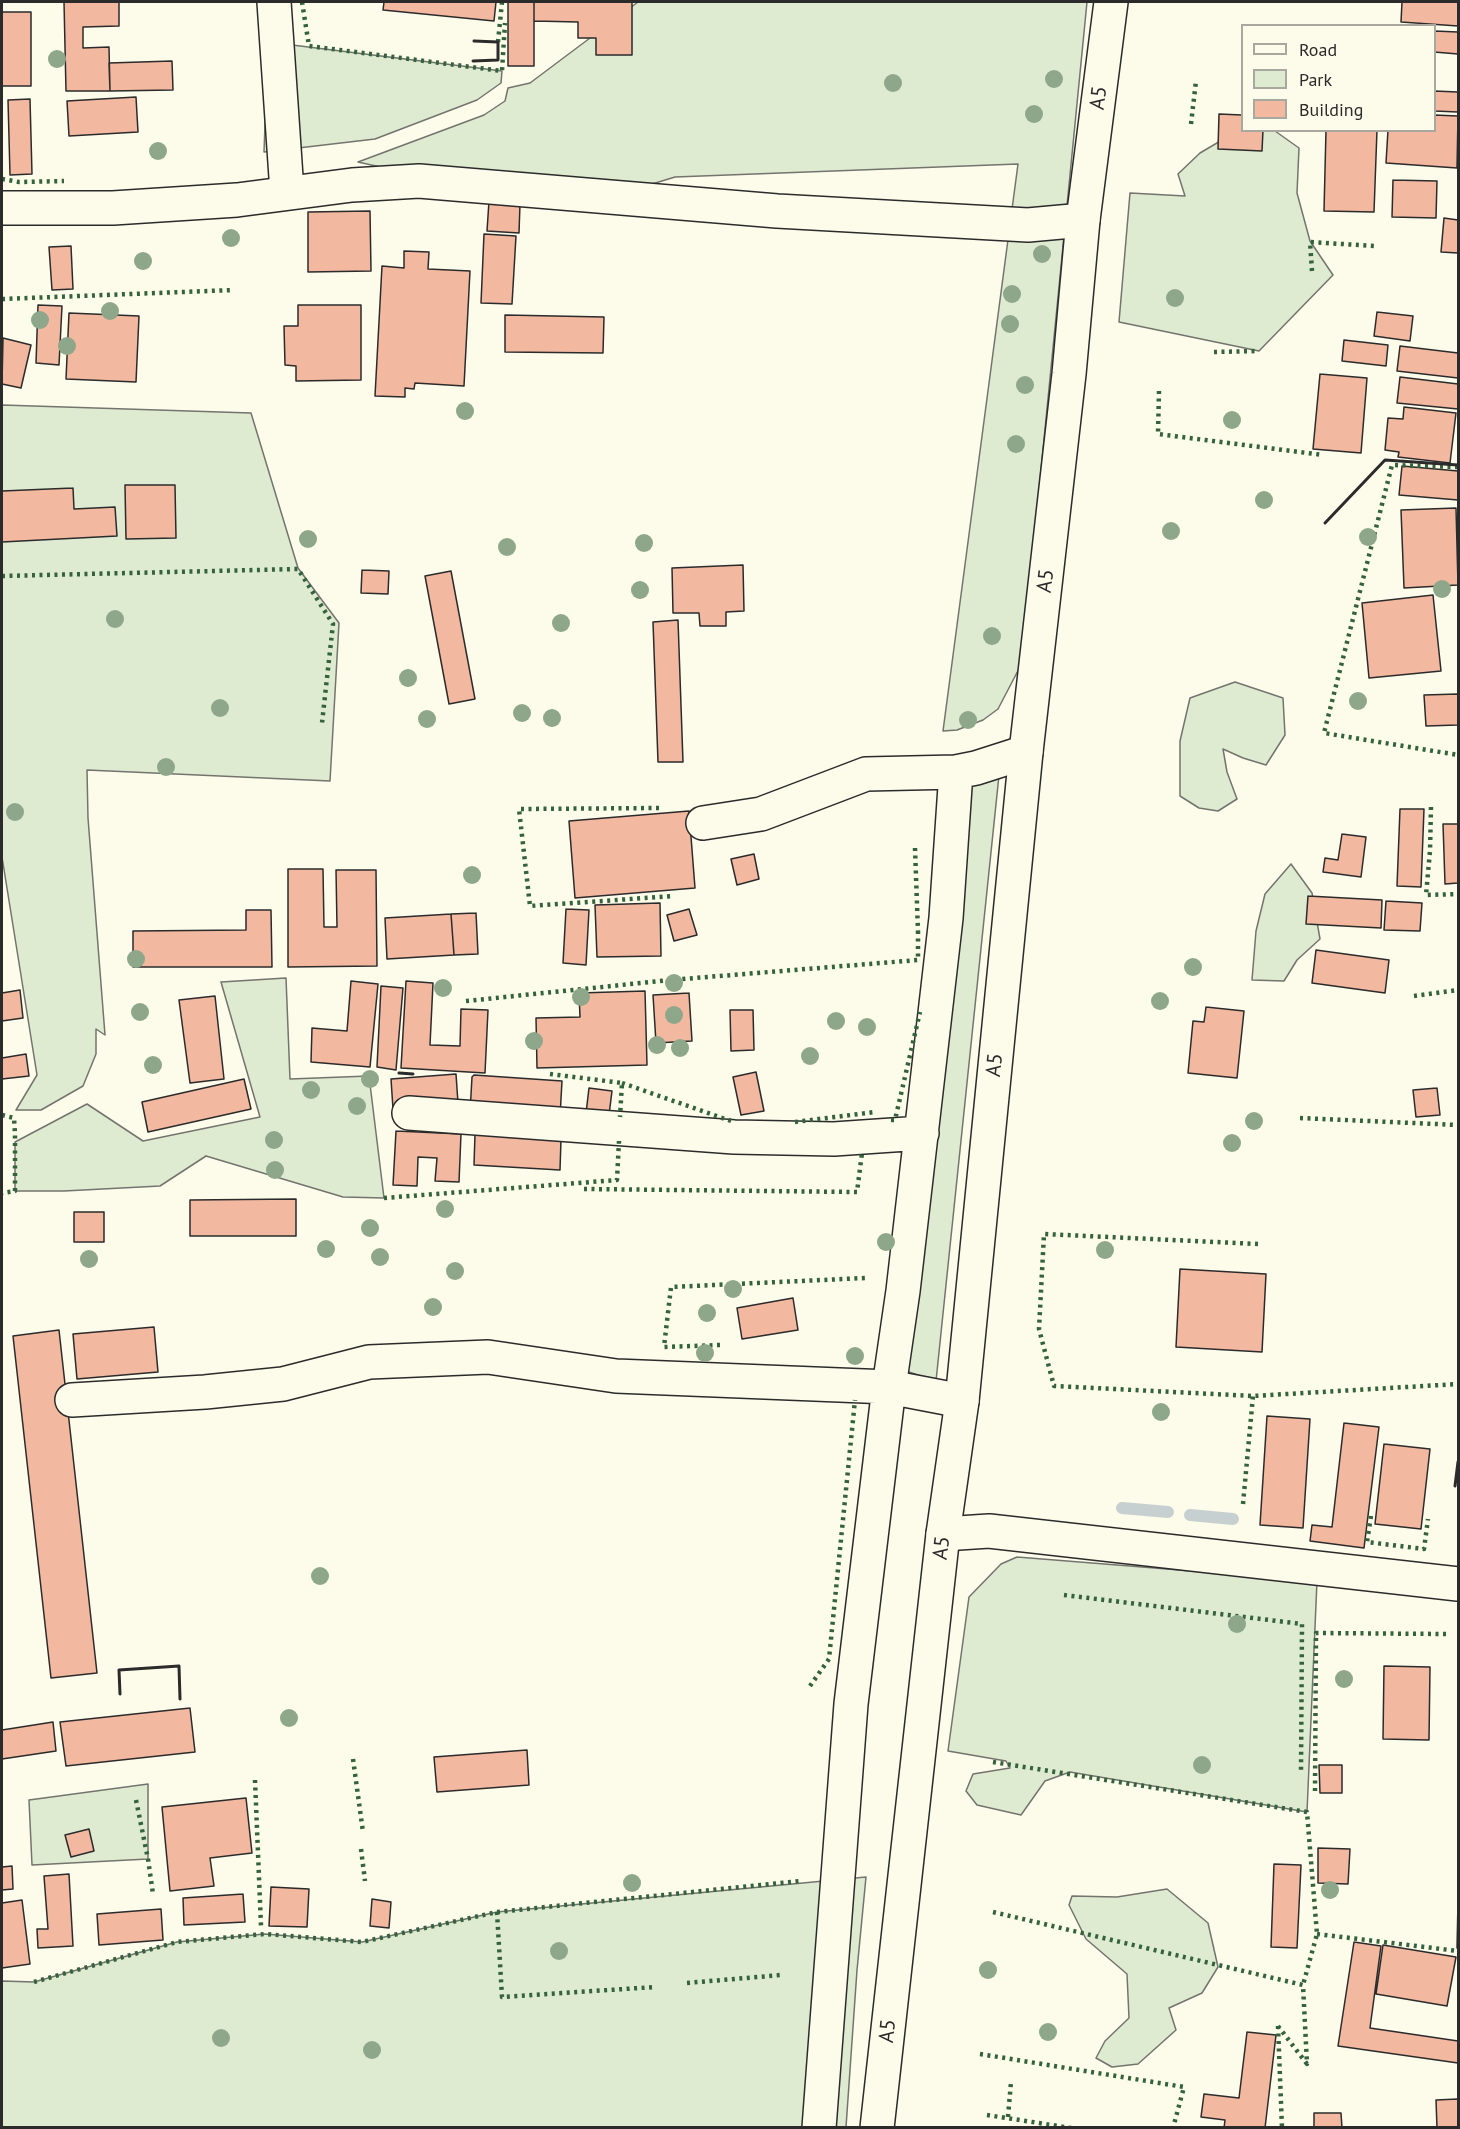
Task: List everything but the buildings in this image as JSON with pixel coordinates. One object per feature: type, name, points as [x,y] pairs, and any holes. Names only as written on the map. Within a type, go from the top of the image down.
[{"type":"main road","points":[[274,2],[287,192]]},
{"type":"main road","name":"A5","points":[[877,2127],[943,1534],[962,1401],[1026,752],[1070,374],[1083,220],[1111,2]]},
{"type":"main road","points":[[2,208],[113,208],[237,200],[352,185],[418,181],[789,212],[1028,225],[1083,220]]},
{"type":"main road","points":[[703,823],[761,814],[866,774],[956,772],[1026,752]]},
{"type":"main road","points":[[819,2127],[851,1704],[922,1133],[946,918],[956,772]]},
{"type":"main road","points":[[409,1113],[734,1137],[834,1138],[922,1133]]},
{"type":"main road","points":[[72,1400],[205,1392],[283,1384],[369,1362],[488,1357],[616,1376],[889,1387],[962,1401]]},
{"type":"main road","points":[[943,1534],[988,1531],[1458,1584]]},
{"type":"green space","points":[[638,2],[1087,2],[1022,663],[998,709],[983,720],[957,730],[943,731],[1018,164],[675,177],[603,199],[470,187],[358,162],[484,115],[505,101],[508,88],[530,83]]},
{"type":"green space","points":[[268,42],[502,71],[501,83],[477,100],[375,139],[264,152]]},
{"type":"green space","points":[[1239,130],[1241,132],[1276,132],[1299,148],[1297,193],[1310,241],[1333,275],[1259,351],[1119,322],[1130,193],[1185,196],[1178,174],[1200,153]]},
{"type":"green space","points":[[2,405],[251,413],[298,568],[339,623],[330,781],[87,770],[88,818],[105,1035],[96,1029],[96,1054],[83,1086],[41,1110],[16,1110],[37,1075],[2,857]]},
{"type":"green space","points":[[1235,682],[1283,698],[1285,735],[1266,765],[1223,749],[1227,772],[1237,799],[1218,811],[1199,808],[1180,796],[1180,741],[1190,698]]},
{"type":"green space","points":[[1001,756],[936,1381],[903,1370],[970,761]]},
{"type":"green space","points":[[1291,864],[1312,893],[1320,939],[1297,960],[1284,981],[1252,980],[1256,931],[1265,894]]},
{"type":"green space","points":[[286,978],[290,1079],[369,1076],[384,1198],[343,1197],[206,1156],[160,1186],[15,1191],[15,1142],[87,1104],[143,1141],[260,1117],[221,982]]},
{"type":"green space","points":[[1017,1557],[1317,1581],[1307,1812],[1070,1772],[1045,1781],[1021,1815],[977,1805],[966,1791],[973,1774],[1010,1768],[1006,1761],[948,1751],[969,1597],[1001,1564]]},
{"type":"green space","points":[[148,1784],[148,1859],[32,1865],[29,1800]]},
{"type":"green space","points":[[866,1877],[846,2127],[2,2128],[2,1981],[34,1982],[177,1942],[265,1934],[362,1942],[497,1912]]},
{"type":"green space","points":[[1167,1889],[1208,1923],[1218,1967],[1202,1993],[1169,2008],[1176,2030],[1138,2064],[1112,2067],[1096,2058],[1105,2041],[1129,2018],[1127,1974],[1086,1939],[1069,1905],[1072,1896],[1117,1897]]},
{"type":"waterway","points":[[1122,1508],[1168,1512]]},
{"type":"waterway","points":[[1190,1515],[1233,1519]]},
{"type":"hedge","points":[[302,2],[309,46],[502,71],[505,23]]},
{"type":"hedge","points":[[498,42],[502,2]]},
{"type":"hedge","points":[[1191,124],[1196,81]]},
{"type":"hedge","points":[[2,179],[19,182],[64,181]]},
{"type":"hedge","points":[[1312,271],[1310,242],[1374,246]]},
{"type":"hedge","points":[[2,299],[234,290]]},
{"type":"hedge","points":[[1214,352],[1259,351]]},
{"type":"hedge","points":[[1159,391],[1158,434],[1323,455]]},
{"type":"hedge","points":[[1458,467],[1392,465],[1324,733],[1458,755]]},
{"type":"hedge","points":[[2,576],[298,569],[333,624],[322,723]]},
{"type":"hedge","points":[[1431,807],[1426,895],[1458,894]]},
{"type":"hedge","points":[[659,808],[519,809],[530,906],[674,896]]},
{"type":"hedge","points":[[915,848],[918,932]]},
{"type":"hedge","points":[[466,1001],[670,980],[918,960],[918,929]]},
{"type":"hedge","points":[[1414,996],[1458,990]]},
{"type":"hedge","points":[[891,1120],[895,1120],[920,1012]]},
{"type":"hedge","points":[[550,1074],[622,1083],[620,1117]]},
{"type":"hedge","points":[[622,1083],[734,1122]]},
{"type":"hedge","points":[[795,1122],[875,1112]]},
{"type":"hedge","points":[[2,1115],[14,1118],[15,1134],[15,1191],[2,1193]]},
{"type":"hedge","points":[[1300,1118],[1458,1125]]},
{"type":"hedge","points":[[384,1198],[617,1180],[619,1141]]},
{"type":"hedge","points":[[584,1189],[857,1192],[862,1153]]},
{"type":"hedge","points":[[1258,1244],[1044,1234],[1039,1329],[1054,1386],[1253,1396],[1458,1384]]},
{"type":"hedge","points":[[720,1345],[664,1347],[671,1287],[865,1278]]},
{"type":"hedge","points":[[1243,1504],[1253,1396]]},
{"type":"hedge","points":[[810,1686],[829,1659],[855,1400]]},
{"type":"hedge","points":[[1371,1516],[1367,1542],[1424,1549],[1428,1519]]},
{"type":"hedge","points":[[1064,1595],[1302,1624],[1301,1773]]},
{"type":"hedge","points":[[1315,1791],[1316,1633],[1446,1634]]},
{"type":"hedge","points":[[353,1759],[363,1832]]},
{"type":"hedge","points":[[993,1762],[1307,1812],[1317,1934],[1303,1985]]},
{"type":"hedge","points":[[255,1780],[261,1926]]},
{"type":"hedge","points":[[136,1800],[153,1894]]},
{"type":"hedge","points":[[361,1849],[365,1881]]},
{"type":"hedge","points":[[34,1982],[177,1942],[265,1934],[362,1942],[497,1912],[800,1881]]},
{"type":"hedge","points":[[497,1912],[502,1997],[655,1987]]},
{"type":"hedge","points":[[993,1912],[1303,1985],[1307,2064],[1278,2026]]},
{"type":"hedge","points":[[1317,1934],[1458,1951]]},
{"type":"hedge","points":[[687,1983],[781,1975]]},
{"type":"hedge","points":[[1278,2026],[1282,2128]]},
{"type":"hedge","points":[[980,2054],[1184,2087],[1173,2128]]},
{"type":"hedge","points":[[1008,2117],[1011,2082]]},
{"type":"hedge","points":[[987,2115],[1071,2128]]},
{"type":"wall","points":[[473,61],[498,60],[498,42],[474,41]]},
{"type":"wall","points":[[1325,523],[1385,460],[1458,465]]},
{"type":"wall","points":[[399,1073],[413,1074]]},
{"type":"wall","points":[[1455,1486],[1458,1462]]},
{"type":"wall","points":[[120,1694],[119,1670],[179,1666],[180,1699]]}]
